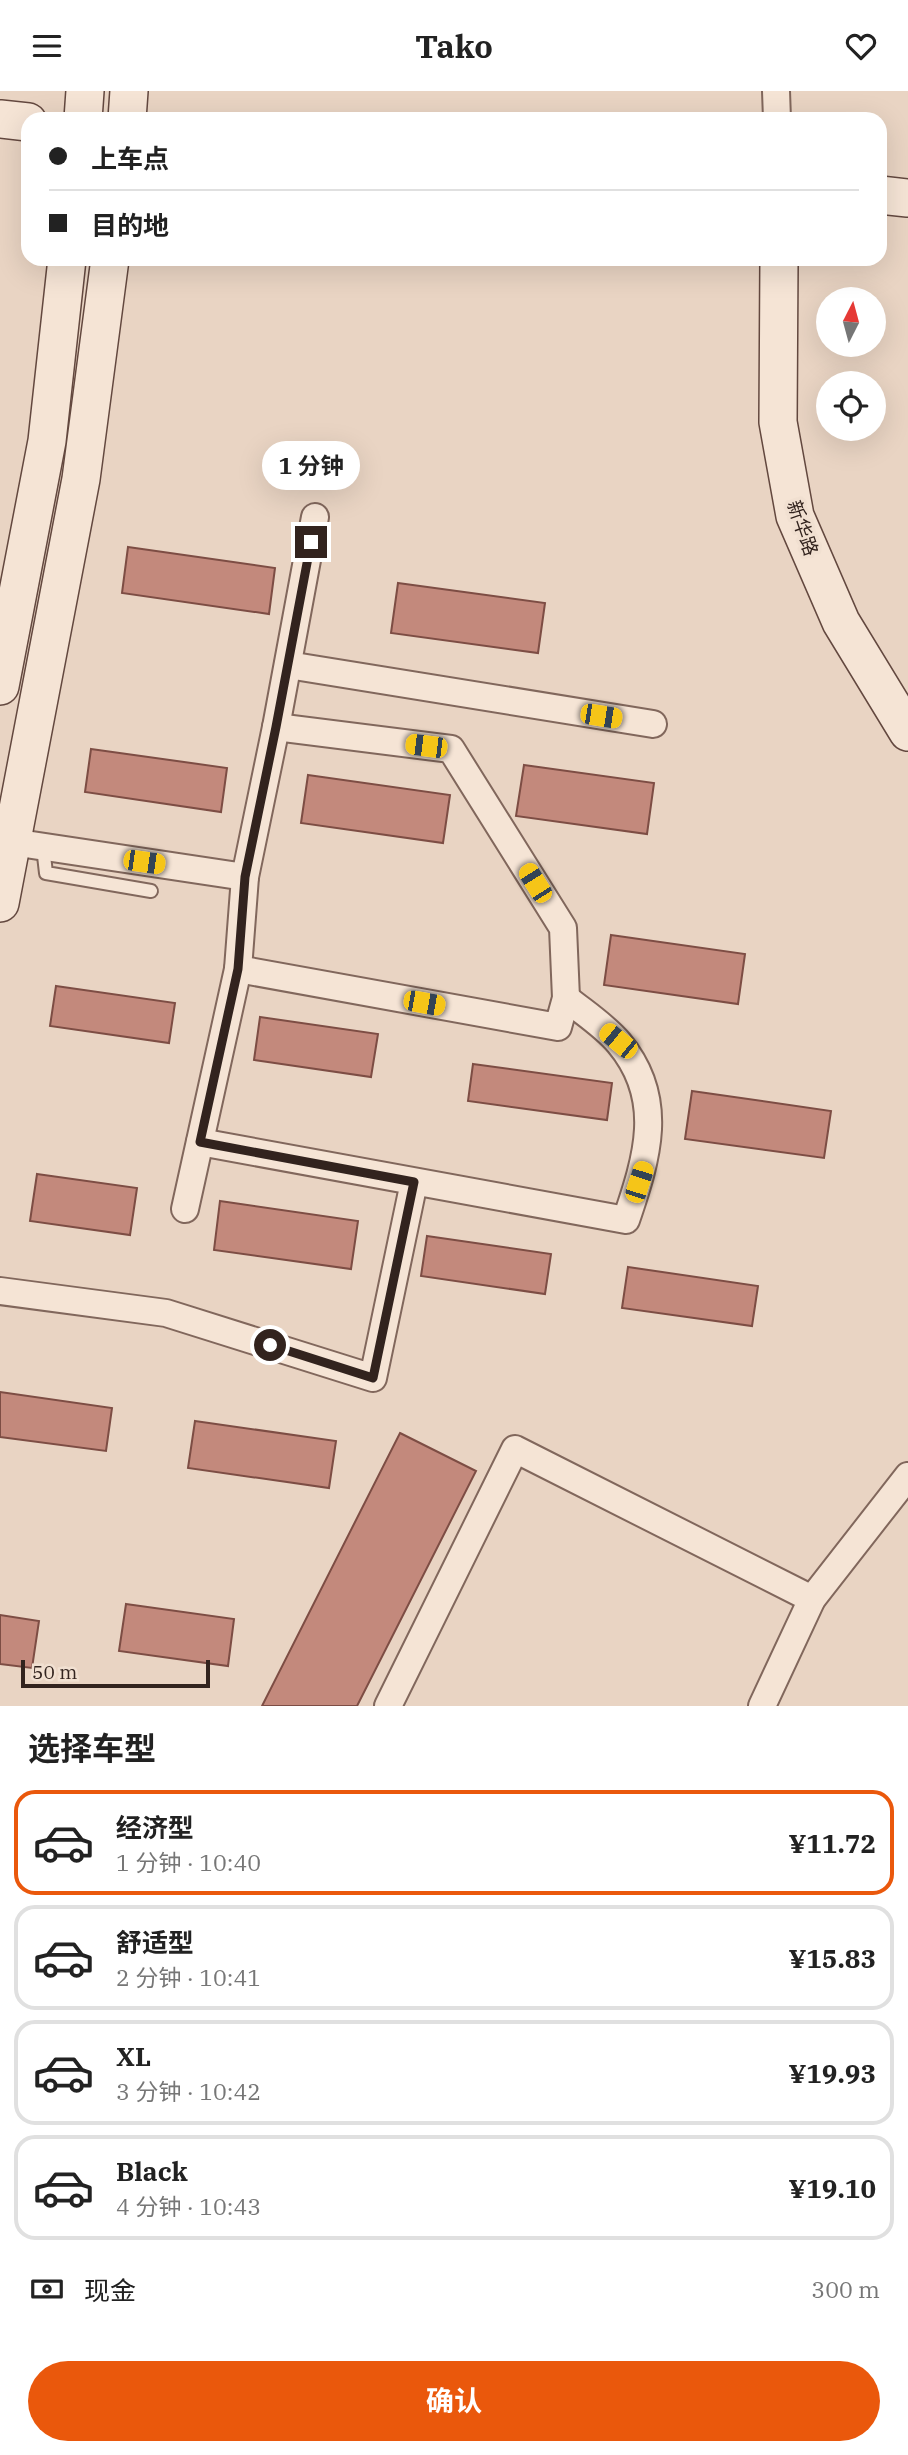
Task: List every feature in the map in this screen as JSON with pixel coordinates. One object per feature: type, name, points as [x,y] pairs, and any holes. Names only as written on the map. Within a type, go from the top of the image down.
[{"type":"main road","points":[[84,112],[85,91]]},
{"type":"main road","points":[[128,112],[129,91]]},
{"type":"main road","points":[[0,119],[21,121]]},
{"type":"main road","points":[[887,196],[908,198]]},
{"type":"main road","points":[[0,686],[47,441],[66,266]]},
{"type":"main road","points":[[0,903],[27,844],[81,479],[109,266]]},
{"type":"main road","name":"新华路","points":[[779,266],[778,422],[795,516],[841,622],[908,732]]},
{"type":"street","points":[[776,91],[777,112]]},
{"type":"street","points":[[185,1209],[238,969],[245,877],[316,517]]},
{"type":"street","points":[[288,665],[653,724]]},
{"type":"street","points":[[238,969],[558,1027],[566,998],[563,928],[451,749],[276,727]]},
{"type":"street","points":[[27,844],[245,877]]},
{"type":"street","points":[[200,1142],[626,1220],[645,1163],[649,1121],[640,1072],[618,1041],[566,998]]},
{"type":"street","points":[[0,1291],[166,1313],[373,1378],[414,1182]]},
{"type":"street","points":[[388,1706],[516,1449],[812,1599]]},
{"type":"street","points":[[762,1706],[812,1599],[908,1476]]},
{"type":"lane","points":[[27,844],[46,873],[151,891]]},
{"type":"building","points":[[128,547],[275,568],[269,614],[122,593]]},
{"type":"building","points":[[398,583],[545,603],[538,653],[391,633]]},
{"type":"building","points":[[91,749],[227,768],[221,812],[85,792]]},
{"type":"building","points":[[524,765],[654,783],[647,834],[516,816]]},
{"type":"building","points":[[308,775],[450,795],[443,843],[301,823]]},
{"type":"building","points":[[611,935],[745,954],[738,1004],[604,985]]},
{"type":"building","points":[[56,986],[175,1003],[169,1043],[50,1026]]},
{"type":"building","points":[[260,1017],[378,1034],[371,1077],[254,1060]]},
{"type":"building","points":[[473,1064],[612,1083],[607,1120],[468,1101]]},
{"type":"building","points":[[692,1091],[831,1111],[824,1158],[685,1139]]},
{"type":"building","points":[[37,1174],[137,1188],[130,1235],[30,1221]]},
{"type":"building","points":[[220,1201],[358,1221],[351,1269],[214,1250]]},
{"type":"building","points":[[427,1236],[551,1254],[545,1294],[421,1276]]},
{"type":"building","points":[[628,1267],[758,1286],[752,1326],[622,1308]]},
{"type":"building","points":[[0,1392],[112,1408],[106,1451],[0,1437]]},
{"type":"building","points":[[195,1421],[336,1441],[329,1488],[188,1468]]},
{"type":"building","points":[[400,1433],[476,1471],[357,1706],[262,1706]]},
{"type":"building","points":[[126,1604],[234,1619],[228,1666],[119,1651]]},
{"type":"building","points":[[0,1615],[39,1621],[32,1668],[0,1664]]},
{"type":"route","points":[[270,1345],[373,1378],[414,1182],[200,1142],[238,969],[245,877],[311,542]]}]
